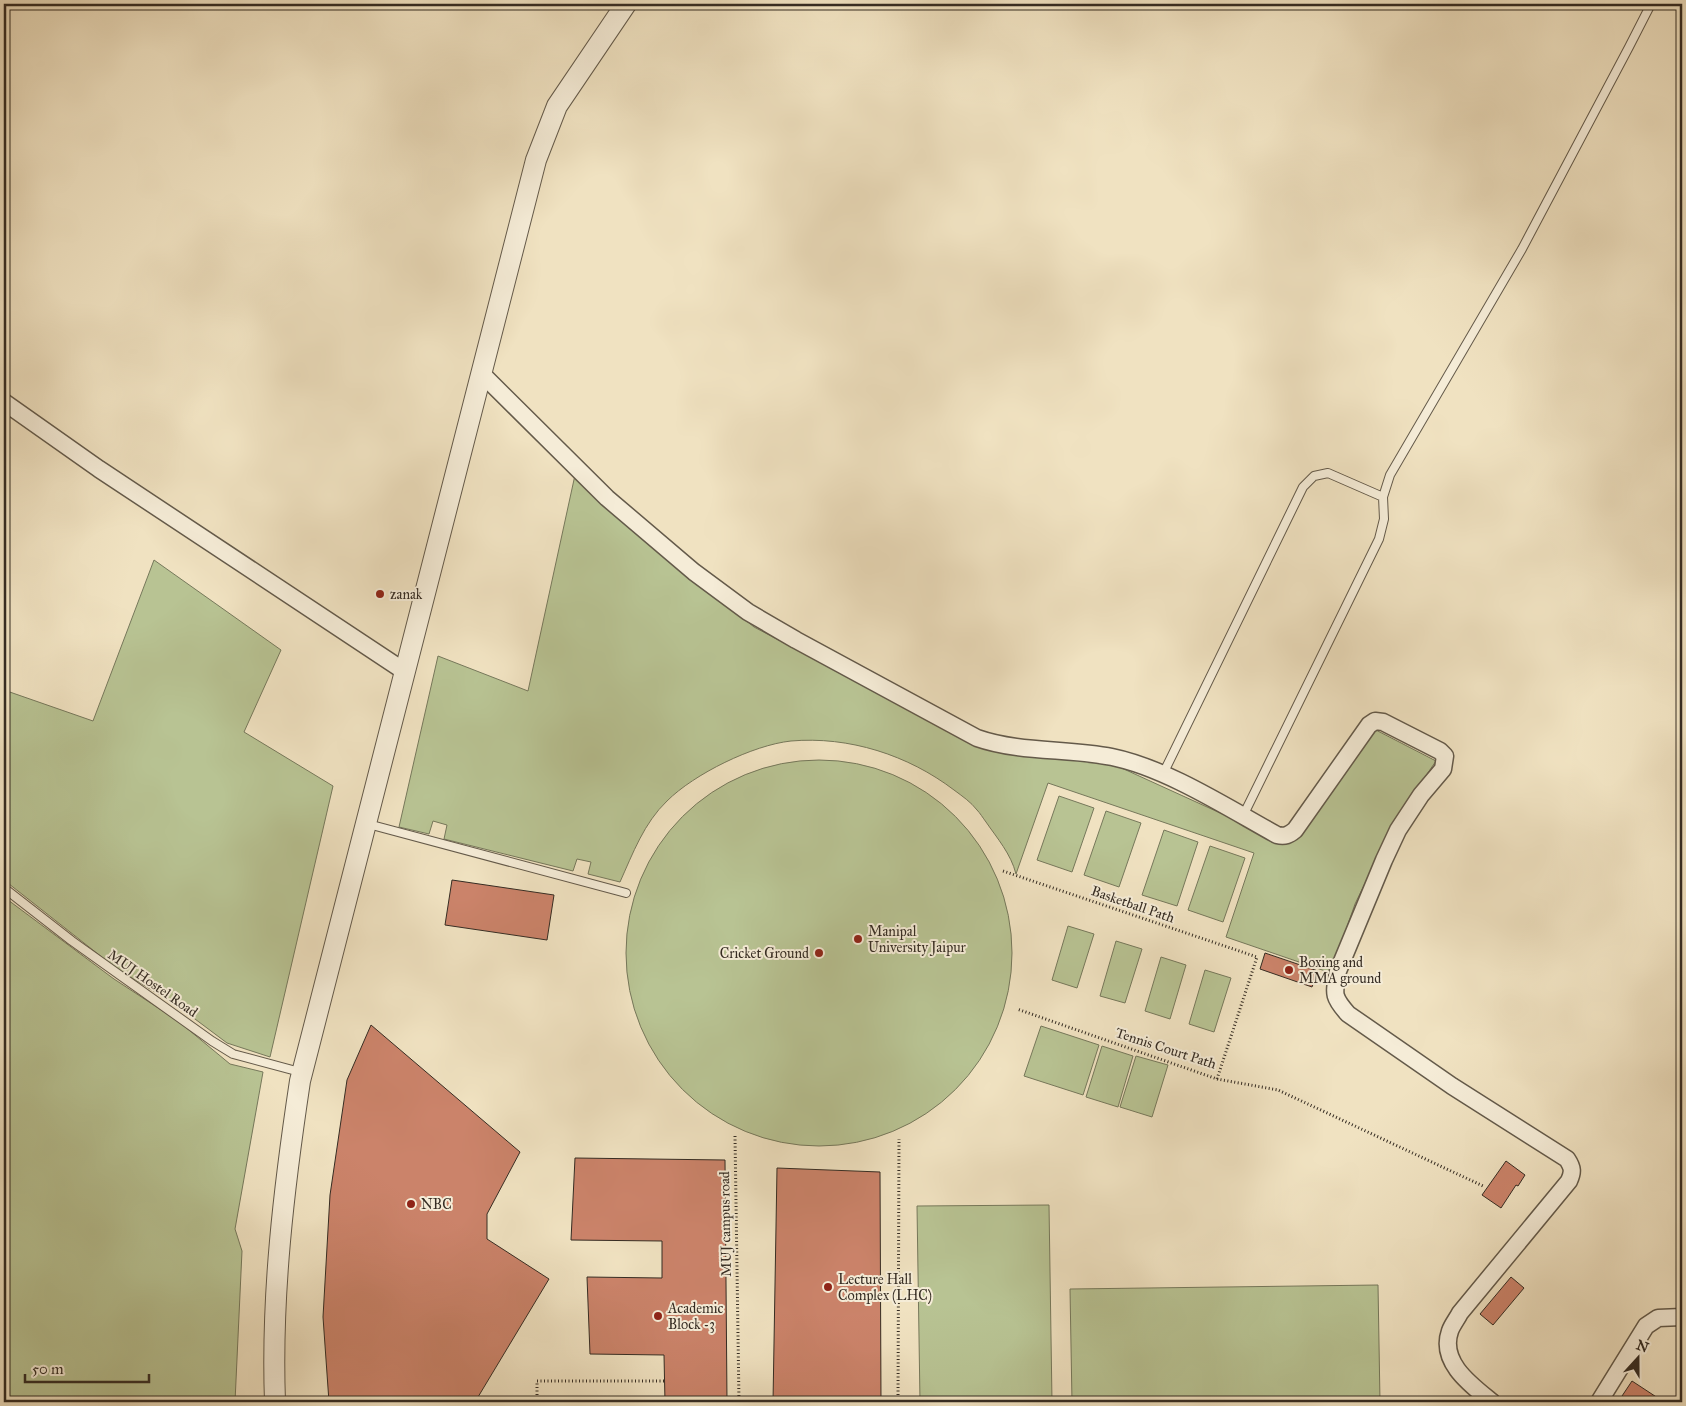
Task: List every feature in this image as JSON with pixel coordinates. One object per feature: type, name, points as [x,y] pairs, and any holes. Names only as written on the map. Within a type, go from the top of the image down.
[{"type":"street","points":[[276,1402],[273,1355],[280,1233],[289,1150],[302,1073],[536,160],[557,106],[626,4]]},
{"type":"street","points":[[481,373],[607,498],[694,572],[748,612],[977,738],[995,744],[1018,748],[1085,752],[1114,757],[1162,774],[1284,837],[1295,830],[1369,725],[1375,721],[1383,722],[1440,751],[1445,756],[1443,769],[1421,795],[1398,830],[1338,971],[1335,988],[1337,1001],[1348,1014],[1452,1086],[1567,1159],[1572,1166],[1572,1173],[1568,1181],[1460,1314],[1450,1332],[1448,1352],[1457,1370],[1492,1402]]},
{"type":"street","points":[[4,402],[99,469],[404,671]]},
{"type":"street","points":[[1599,1402],[1646,1326],[1658,1318],[1682,1317]]},
{"type":"lane","points":[[1243,816],[1380,539],[1384,519],[1383,497],[1390,475],[1522,249],[1651,4]]},
{"type":"lane","points":[[1162,774],[1303,487],[1314,476],[1328,473],[1383,497]]},
{"type":"lane","points":[[366,824],[626,894]]},
{"type":"lane","name":"MUJ Hostel Road","points":[[4,888],[72,941],[226,1050],[233,1054],[302,1073]]},
{"type":"path","name":"Basketball Path","points":[[1002,871],[1257,957]]},
{"type":"path","name":"Tennis Court Path","points":[[1017,1009],[1217,1079],[1257,957]]},
{"type":"path","points":[[1217,1079],[1278,1090],[1483,1186]]},
{"type":"path","name":"MUJ campus road","points":[[736,1136],[739,1402]]},
{"type":"path","points":[[898,1402],[899,1139]]},
{"type":"path","points":[[537,1402],[537,1381],[664,1381]]},
{"type":"green space","points":[[575,475],[659,550],[754,627],[985,749],[1115,765],[1286,843],[1372,728],[1436,761],[1396,819],[1355,904],[1331,973],[1226,937],[1254,853],[1048,783],[1016,874],[999,840],[975,807],[969,802],[954,790],[917,767],[877,750],[856,745],[813,740],[791,741],[759,748],[708,771],[679,791],[659,810],[645,829],[620,882],[588,874],[591,862],[577,859],[573,871],[444,839],[447,825],[433,821],[429,834],[399,827],[438,656],[528,691]]},
{"type":"green space","points":[[154,560],[281,650],[244,732],[333,786],[270,1057],[227,1043],[175,1004],[117,969],[4,880],[4,690],[93,721]]},
{"type":"green space","name":"Cricket Ground","points":[[819,760],[857,763],[893,774],[926,792],[956,816],[980,846],[998,879],[1009,915],[1012,953],[1009,991],[998,1027],[980,1060],[956,1090],[926,1114],[893,1132],[857,1143],[819,1146],[781,1143],[745,1132],[712,1114],[682,1090],[658,1060],[640,1027],[629,991],[626,953],[629,915],[640,879],[658,846],[682,816],[712,792],[745,774],[781,763]]},
{"type":"green space","points":[[1059,796],[1094,808],[1072,872],[1037,860]]},
{"type":"green space","points":[[1106,811],[1141,823],[1119,887],[1084,875]]},
{"type":"green space","points":[[1164,830],[1198,842],[1177,906],[1142,895]]},
{"type":"green space","points":[[1210,846],[1245,858],[1223,922],[1188,910]]},
{"type":"green space","points":[[4,897],[114,979],[178,1021],[230,1064],[263,1072],[235,1229],[242,1251],[235,1402],[4,1402]]},
{"type":"green space","points":[[1068,926],[1094,934],[1077,988],[1052,980]]},
{"type":"green space","points":[[1116,941],[1142,949],[1125,1003],[1100,996]]},
{"type":"green space","points":[[1161,957],[1186,965],[1170,1019],[1145,1011]]},
{"type":"green space","points":[[1205,970],[1231,978],[1214,1032],[1189,1024]]},
{"type":"green space","points":[[1041,1026],[1099,1045],[1083,1095],[1024,1076]]},
{"type":"green space","points":[[1102,1046],[1133,1056],[1118,1107],[1086,1097]]},
{"type":"green space","points":[[1136,1056],[1168,1065],[1152,1117],[1120,1107]]},
{"type":"green space","points":[[1049,1205],[1052,1402],[920,1402],[917,1206]]},
{"type":"green space","points":[[1378,1285],[1380,1402],[1072,1402],[1070,1289]]},
{"type":"building","points":[[452,880],[554,895],[547,940],[445,925]]},
{"type":"building","name":"Boxing and MMA ground","points":[[1265,953],[1318,971],[1312,987],[1260,969]]},
{"type":"building","name":"NBC","points":[[371,1025],[520,1152],[487,1214],[487,1239],[549,1279],[475,1402],[329,1402],[323,1317],[330,1195],[347,1080]]},
{"type":"building","name":"Academic Block -3","points":[[575,1158],[725,1160],[727,1402],[665,1402],[664,1355],[590,1354],[587,1277],[662,1278],[662,1241],[571,1240]]},
{"type":"building","points":[[1506,1161],[1525,1175],[1501,1208],[1482,1195]]},
{"type":"building","name":"Lecture Hall Complex (LHC)","points":[[777,1168],[880,1172],[881,1402],[773,1402]]},
{"type":"building","points":[[1511,1277],[1524,1288],[1493,1325],[1480,1314]]},
{"type":"building","points":[[1632,1381],[1664,1402],[1631,1402],[1622,1396]]},
{"type":"place","name":"zanak","points":[[380,594]]},
{"type":"place","name":"Manipal University Jaipur","points":[[858,939]]},
{"type":"place","name":"Cricket Ground","points":[[819,953]]},
{"type":"place","name":"Boxing and MMA ground","points":[[1289,970]]},
{"type":"place","name":"NBC","points":[[411,1204]]},
{"type":"place","name":"Lecture Hall Complex (LHC)","points":[[828,1287]]},
{"type":"place","name":"Academic Block -3","points":[[658,1316]]}]
